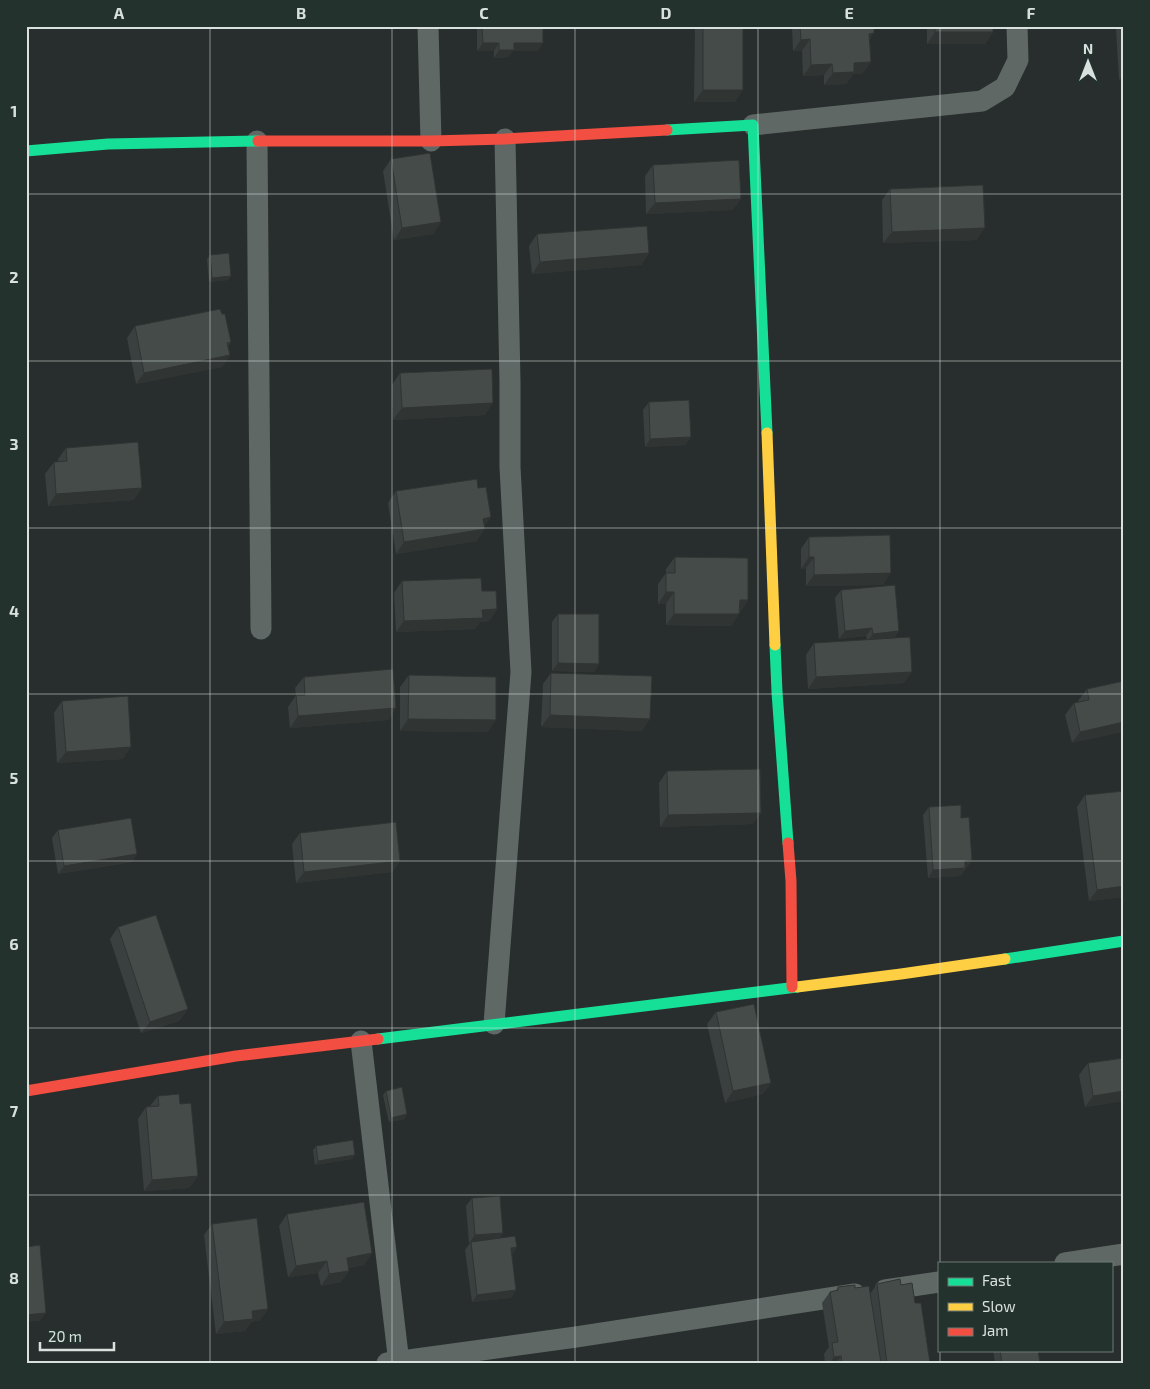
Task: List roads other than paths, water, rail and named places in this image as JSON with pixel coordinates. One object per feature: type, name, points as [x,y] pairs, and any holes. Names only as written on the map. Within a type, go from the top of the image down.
[{"type":"street","points":[[428,26],[431,141]]},
{"type":"street","points":[[26,150],[108,144],[504,139],[753,125],[982,101],[1005,87],[1018,60],[1017,26]]},
{"type":"street","points":[[753,125],[764,348],[777,692],[791,881],[792,987]]},
{"type":"street","points":[[494,1024],[521,672],[510,467],[510,372],[504,139]]},
{"type":"street","points":[[257,141],[262,629]]},
{"type":"street","points":[[26,1091],[236,1056],[901,974],[1124,942]]},
{"type":"street","points":[[361,1041],[395,1362],[576,1337],[938,1282]]},
{"type":"street","points":[[1072,1262],[1124,1254]]}]
